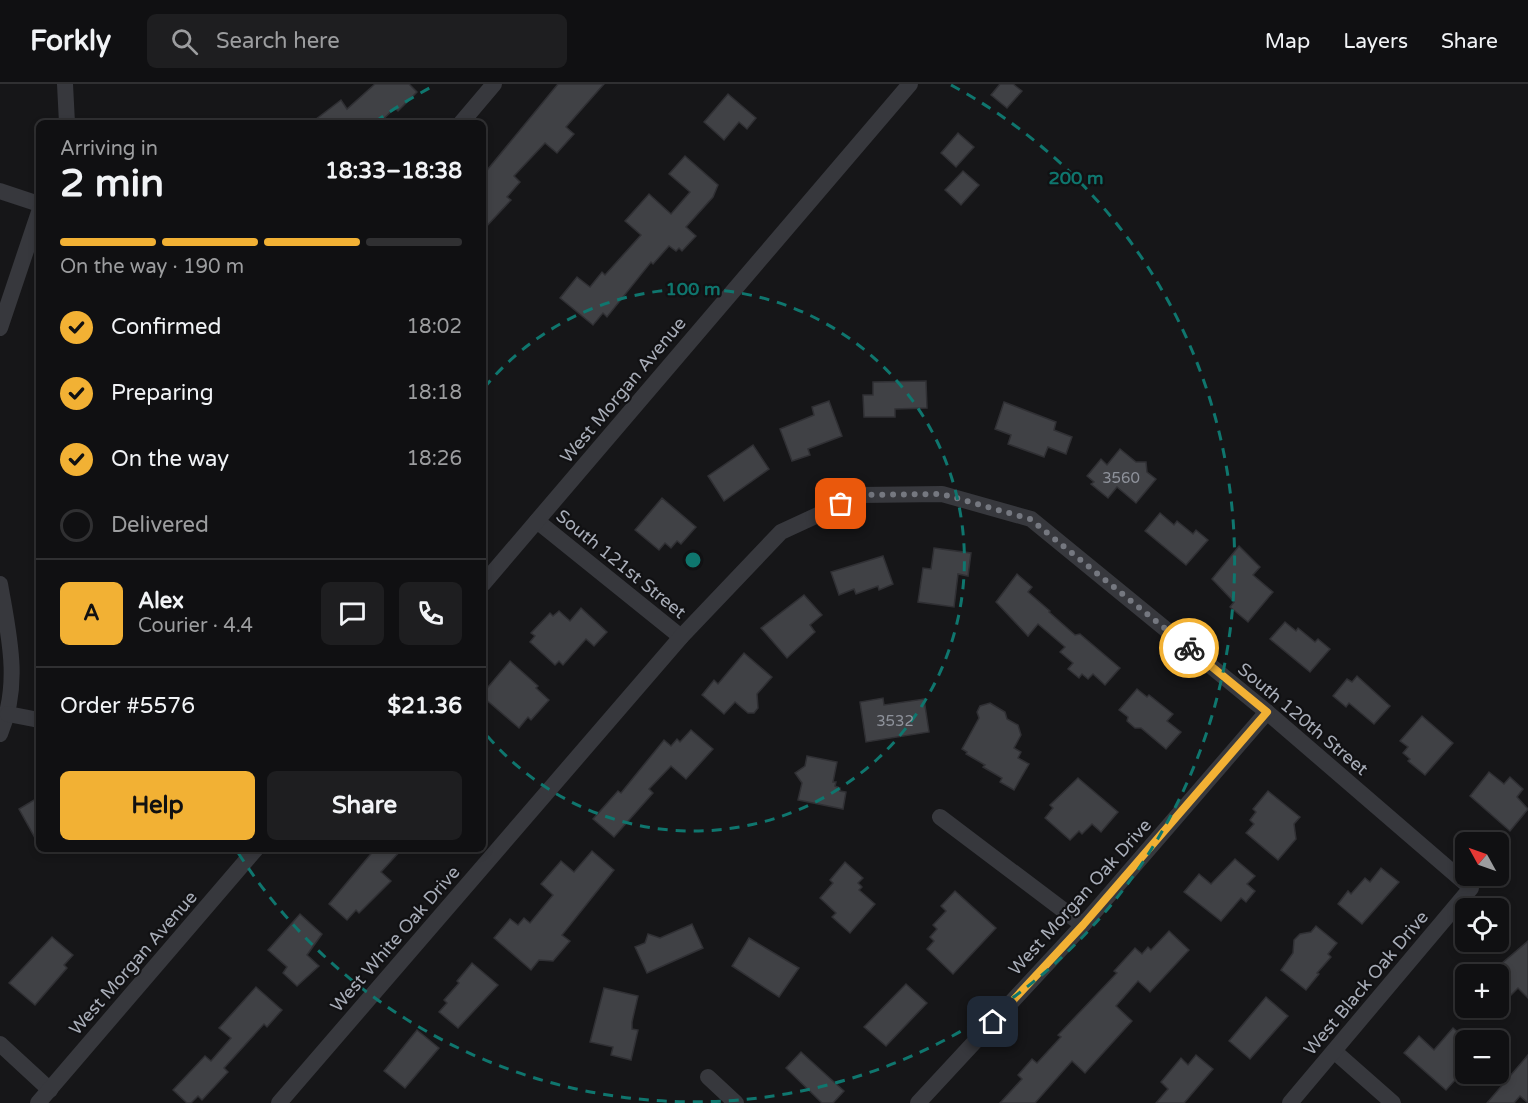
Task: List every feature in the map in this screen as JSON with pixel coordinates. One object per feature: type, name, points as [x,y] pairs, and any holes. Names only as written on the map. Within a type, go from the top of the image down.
[{"type":"street","points":[[65,84],[66,120]]},
{"type":"street","points":[[464,120],[494,84]]},
{"type":"street","name":"West Morgan Avenue","points":[[486,580],[910,84]]},
{"type":"street","points":[[0,191],[36,203]]},
{"type":"street","points":[[0,327],[36,221]]},
{"type":"street","name":"South 120th Street","points":[[681,636],[781,532],[861,495],[942,494],[1030,519],[1267,712],[1471,888]]},
{"type":"street","name":"South 121st Street","points":[[537,521],[681,636]]},
{"type":"street","points":[[0,584],[13,660],[8,714],[0,734]]},
{"type":"street","name":"West White Oak Drive","points":[[279,1103],[681,636]]},
{"type":"street","name":"West Morgan Oak Drive","points":[[918,1103],[1083,925],[1267,712]]},
{"type":"street","points":[[8,714],[36,719]]},
{"type":"street","points":[[940,817],[1083,925]]},
{"type":"street","name":"West Morgan Avenue","points":[[38,1103],[253,852]]},
{"type":"street","name":"West Black Oak Drive","points":[[1290,1103],[1471,888]]},
{"type":"street","points":[[0,1044],[50,1090]]},
{"type":"street","points":[[1334,1051],[1393,1103]]},
{"type":"street","points":[[708,1077],[736,1103]]},
{"type":"building","points":[[375,84],[409,84],[417,92],[398,111],[395,108],[382,120],[315,120],[341,100],[347,109]]},
{"type":"building","points":[[558,84],[604,84],[566,127],[574,134],[557,153],[545,143],[514,176],[520,182],[507,197],[511,200],[486,227],[486,171]]},
{"type":"building","points":[[1000,84],[1013,84],[1022,91],[1007,108],[991,95]]},
{"type":"building","points":[[728,94],[756,118],[747,129],[739,122],[724,140],[704,122]]},
{"type":"building","points":[[958,133],[974,147],[956,167],[941,153]]},
{"type":"building","points":[[685,156],[718,185],[713,197],[686,227],[696,236],[682,251],[679,248],[676,251],[669,246],[653,264],[651,262],[607,317],[603,313],[593,325],[560,298],[577,277],[590,287],[602,272],[605,275],[641,235],[625,221],[649,194],[671,214],[690,192],[669,174]]},
{"type":"building","points":[[963,171],[979,185],[961,205],[945,190]]},
{"type":"building","points":[[926,381],[927,408],[895,409],[895,417],[864,417],[863,395],[873,395],[873,382]]},
{"type":"building","points":[[829,401],[842,436],[808,449],[810,455],[792,461],[780,429],[814,415],[812,407]]},
{"type":"building","points":[[1004,402],[1056,422],[1054,430],[1072,437],[1066,454],[1048,447],[1044,457],[1008,444],[1011,435],[995,429]]},
{"type":"building","points":[[753,445],[769,469],[724,501],[708,476]]},
{"type":"building","points":[[1120,449],[1136,462],[1146,462],[1147,472],[1156,479],[1136,503],[1117,487],[1108,498],[1091,484],[1094,482],[1087,476],[1101,459],[1107,465]]},
{"type":"building","points":[[662,498],[696,527],[681,544],[677,541],[671,548],[665,543],[659,550],[635,530]]},
{"type":"building","points":[[1160,513],[1174,525],[1177,521],[1193,534],[1196,530],[1208,540],[1186,565],[1145,531]]},
{"type":"building","points":[[1239,546],[1260,567],[1253,575],[1273,592],[1248,622],[1230,607],[1234,602],[1212,579]]},
{"type":"building","points":[[934,548],[971,553],[968,576],[958,574],[954,607],[918,602],[923,568],[931,569]]},
{"type":"building","points":[[883,556],[893,584],[879,590],[878,586],[856,594],[854,589],[839,595],[831,572]]},
{"type":"building","points":[[1017,574],[1032,587],[1028,592],[1049,612],[1075,635],[1080,634],[1120,668],[1105,685],[1093,674],[1088,679],[1082,674],[1079,678],[1068,669],[1073,663],[1060,652],[1065,647],[1038,624],[1028,636],[996,602]]},
{"type":"building","points":[[804,595],[822,615],[810,625],[815,632],[787,658],[761,628]]},
{"type":"building","points":[[581,608],[607,632],[594,646],[586,639],[563,665],[559,661],[555,665],[530,642],[535,636],[531,633],[550,613],[553,616],[559,611],[570,621]]},
{"type":"building","points":[[1285,622],[1296,631],[1298,628],[1315,642],[1318,639],[1330,649],[1310,672],[1270,639]]},
{"type":"building","points":[[744,653],[772,677],[757,694],[758,708],[754,713],[748,713],[735,702],[724,714],[702,695],[714,680],[718,684]]},
{"type":"building","points":[[510,661],[538,686],[536,688],[549,700],[531,720],[528,717],[519,728],[486,700],[486,689]]},
{"type":"building","points":[[1357,676],[1390,706],[1374,724],[1349,703],[1346,707],[1333,696],[1347,679],[1352,682]]},
{"type":"building","points":[[1137,689],[1147,697],[1149,695],[1173,714],[1167,721],[1181,732],[1166,749],[1141,728],[1135,728],[1127,721],[1128,717],[1119,710]]},
{"type":"building","points":[[883,698],[884,705],[924,699],[929,732],[866,742],[860,702]]},
{"type":"building","points":[[990,703],[1005,712],[1007,719],[1018,725],[1021,735],[1014,748],[1021,752],[1018,758],[1029,764],[1014,790],[1000,782],[1002,778],[983,767],[985,765],[966,754],[967,752],[962,749],[979,718],[977,712],[980,706]]},
{"type":"building","points":[[1422,716],[1453,743],[1425,775],[1408,761],[1410,759],[1403,753],[1408,747],[1400,741]]},
{"type":"building","points":[[691,730],[713,749],[686,779],[671,766],[649,789],[653,793],[614,837],[593,819],[618,791],[621,793],[664,740],[671,746],[677,739],[680,742]]},
{"type":"building","points":[[807,756],[837,762],[833,782],[836,782],[835,786],[840,788],[840,791],[846,792],[843,809],[798,800],[802,783],[795,773],[805,766]]},
{"type":"building","points":[[1489,772],[1504,784],[1510,777],[1523,789],[1517,797],[1528,809],[1510,831],[1470,796]]},
{"type":"building","points":[[1078,778],[1118,812],[1101,832],[1092,824],[1082,834],[1079,831],[1070,840],[1045,818],[1053,808],[1050,805]]},
{"type":"building","points":[[1268,791],[1300,817],[1294,824],[1296,839],[1278,860],[1246,833],[1254,824],[1250,820],[1256,812],[1253,809]]},
{"type":"building","points":[[36,799],[36,840],[19,809]]},
{"type":"building","points":[[592,851],[614,870],[562,935],[570,941],[553,961],[539,960],[531,970],[494,938],[510,919],[518,925],[524,918],[530,923],[553,895],[541,884],[561,861],[574,872]]},
{"type":"building","points":[[372,852],[399,852],[381,872],[391,881],[359,913],[356,910],[347,920],[329,904]]},
{"type":"building","points":[[1235,859],[1255,876],[1247,884],[1255,891],[1246,902],[1241,898],[1221,921],[1184,892],[1199,874],[1211,884]]},
{"type":"building","points":[[845,862],[863,878],[858,883],[862,887],[859,890],[875,904],[850,933],[832,917],[836,913],[820,898],[833,883],[830,880]]},
{"type":"building","points":[[1381,868],[1399,882],[1362,924],[1338,904],[1348,891],[1351,894],[1365,878],[1370,882]]},
{"type":"building","points":[[955,891],[996,928],[953,974],[927,949],[934,941],[930,937],[937,929],[933,925],[946,911],[941,906]]},
{"type":"building","points":[[300,914],[322,934],[307,955],[319,966],[297,986],[283,973],[287,967],[268,950]]},
{"type":"building","points":[[692,924],[703,948],[647,973],[635,947],[645,943],[648,934],[660,938]]},
{"type":"building","points":[[1316,926],[1337,943],[1328,954],[1331,957],[1306,990],[1281,970],[1293,953],[1294,940],[1300,934],[1311,932]]},
{"type":"building","points":[[1169,931],[1189,950],[1150,992],[1138,981],[1116,1006],[1132,1021],[1085,1073],[1072,1061],[1035,1103],[1000,1103],[1022,1079],[1018,1075],[1032,1059],[1037,1063],[1061,1037],[1058,1035],[1117,973],[1114,971],[1135,948],[1142,954],[1148,947],[1151,950]]},
{"type":"building","points":[[52,937],[73,955],[64,965],[67,968],[35,1005],[9,983]]},
{"type":"building","points":[[749,938],[799,968],[779,997],[732,966]]},
{"type":"building","points":[[1528,941],[1528,998],[1518,988],[1509,997],[1509,964],[1501,964]]},
{"type":"building","points":[[472,963],[498,985],[458,1028],[439,1012],[447,1003],[444,1000]]},
{"type":"building","points":[[906,984],[927,1003],[886,1046],[864,1027]]},
{"type":"building","points":[[256,987],[282,1010],[267,1027],[264,1024],[224,1068],[228,1072],[202,1100],[198,1096],[191,1103],[187,1103],[173,1090],[205,1056],[211,1061],[231,1038],[219,1028]]},
{"type":"building","points":[[604,988],[638,996],[632,1029],[638,1030],[631,1060],[611,1055],[613,1047],[590,1042]]},
{"type":"building","points":[[1266,997],[1288,1016],[1250,1059],[1229,1041]]},
{"type":"building","points":[[1453,1028],[1455,1030],[1455,1080],[1446,1090],[1404,1053],[1419,1036],[1434,1050]]},
{"type":"building","points":[[417,1030],[439,1048],[405,1088],[384,1071]]},
{"type":"building","points":[[801,1052],[844,1091],[833,1103],[822,1103],[786,1068]]},
{"type":"building","points":[[1196,1055],[1213,1069],[1184,1103],[1156,1103],[1168,1089],[1161,1082],[1181,1058],[1188,1065]]},
{"type":"building","points":[[1528,1055],[1528,1103],[1520,1096],[1514,1103],[1487,1103],[1503,1084],[1509,1084],[1509,1077]]},
{"type":"way so far","points":[[841,504],[861,495],[942,494],[1030,519],[1189,648]]},
{"type":"route","points":[[993,1022],[1083,925],[1267,712],[1189,648]]}]
